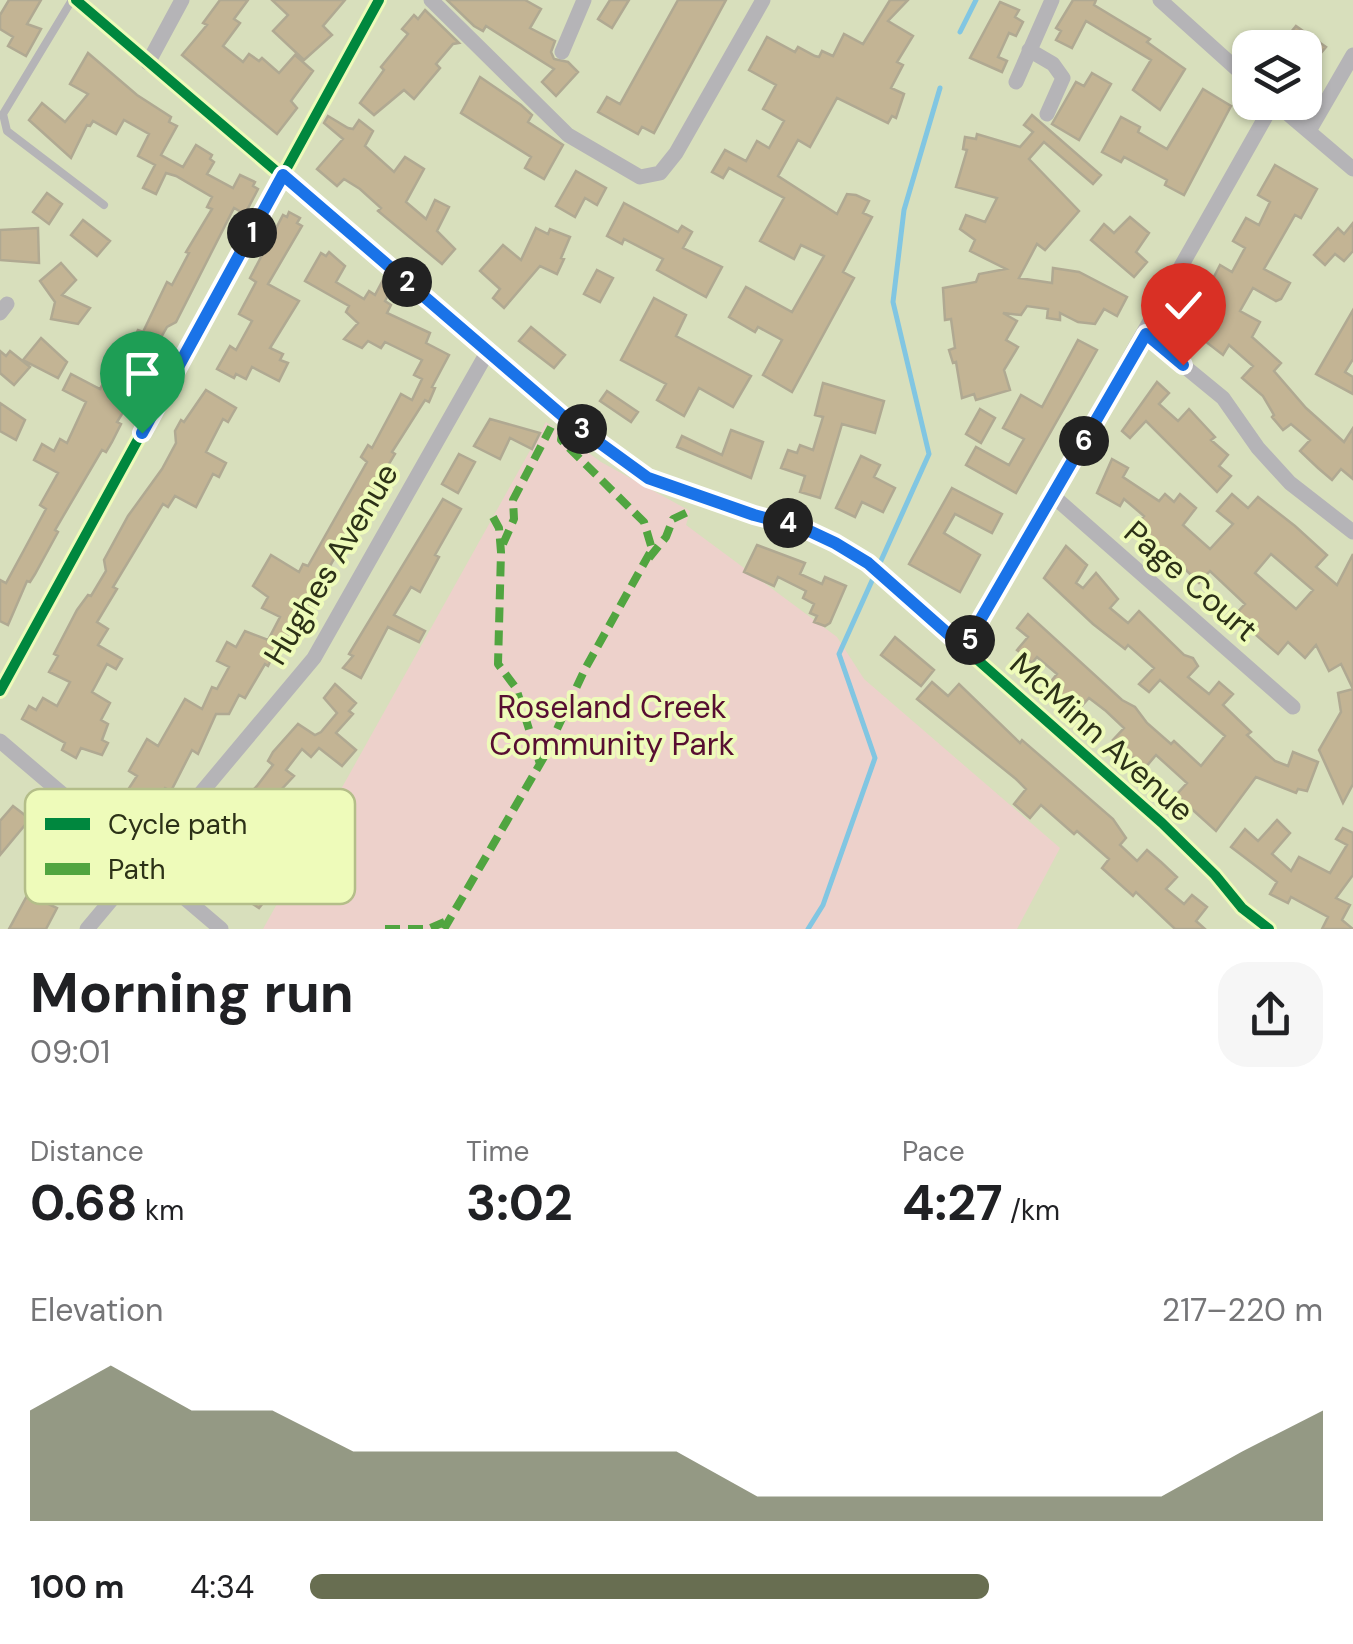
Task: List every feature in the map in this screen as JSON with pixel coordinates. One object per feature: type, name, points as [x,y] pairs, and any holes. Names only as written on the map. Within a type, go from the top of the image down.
[{"type":"street","name":"McMinn Avenue","points":[[74,0],[564,417],[648,478],[803,528],[868,563],[1162,823],[1242,908],[1269,929]]},
{"type":"street","points":[[148,62],[182,0]]},
{"type":"street","points":[[0,691],[379,0]]},
{"type":"street","points":[[431,0],[568,135],[640,177],[660,172],[676,154],[762,0]]},
{"type":"street","points":[[562,52],[584,0]]},
{"type":"street","points":[[1016,82],[1052,0]]},
{"type":"street","points":[[1160,0],[1232,64]]},
{"type":"street","points":[[1029,50],[1052,64],[1063,78],[1047,114]]},
{"type":"street","points":[[1309,132],[1353,55]]},
{"type":"street","points":[[964,648],[1146,334],[1264,120]]},
{"type":"street","points":[[1295,120],[1353,169]]},
{"type":"street","points":[[1146,334],[1223,398],[1258,448],[1290,483],[1353,532]]},
{"type":"street","name":"Hughes Avenue","points":[[202,789],[314,658],[488,351]]},
{"type":"street","name":"Page Court","points":[[1053,496],[1293,706]]},
{"type":"street","points":[[2,749],[52,789]]},
{"type":"street","name":"Hughes Avenue","points":[[87,929],[107,904]]},
{"type":"street","points":[[192,904],[221,929]]},
{"type":"lane","points":[[74,0],[3,114],[7,131],[104,206]]},
{"type":"green space","name":"Roseland Creek Community Park","points":[[546,422],[601,462],[690,511],[686,525],[837,637],[864,679],[1060,848],[1017,929],[263,929],[277,904],[355,904],[355,789],[341,789]]},
{"type":"building","points":[[9,0],[41,0],[27,24],[41,29],[26,56],[8,46],[13,37],[0,29],[0,15]]},
{"type":"building","points":[[220,0],[248,0],[234,19],[240,23],[223,46],[243,62],[249,54],[259,61],[262,58],[279,73],[295,55],[313,71],[291,101],[297,108],[277,134],[182,55],[207,25],[203,23]]},
{"type":"building","points":[[272,0],[345,0],[323,26],[332,35],[304,60],[273,31],[288,15]]},
{"type":"building","points":[[447,0],[525,0],[541,9],[530,28],[555,41],[551,52],[554,59],[568,62],[578,72],[556,96],[542,82],[554,69],[486,26],[483,31],[474,26]]},
{"type":"building","points":[[610,0],[629,0],[612,28],[598,19]]},
{"type":"building","points":[[678,0],[726,0],[654,133],[642,127],[638,134],[598,112],[607,97],[620,104]]},
{"type":"building","points":[[890,0],[908,0],[888,21],[913,36],[897,62],[903,65],[891,88],[904,94],[896,118],[892,116],[888,123],[837,98],[810,147],[798,140],[778,176],[837,214],[847,194],[856,195],[869,201],[863,213],[872,217],[843,272],[854,278],[792,392],[763,375],[782,340],[758,327],[755,332],[729,317],[746,287],[792,312],[824,256],[801,245],[794,259],[760,241],[784,198],[729,168],[723,178],[712,172],[725,150],[746,161],[757,141],[769,148],[784,121],[763,109],[776,85],[749,70],[767,37],[795,52],[798,47],[815,56],[819,57],[822,51],[833,56],[844,34],[863,44]]},
{"type":"building","points":[[1073,0],[1096,0],[1094,5],[1150,39],[1147,42],[1185,69],[1160,110],[1133,90],[1151,60],[1086,21],[1072,48],[1056,40],[1061,31],[1056,28]]},
{"type":"building","points":[[1000,2],[1019,10],[1015,17],[1023,22],[1016,36],[1009,33],[998,57],[1007,61],[1002,72],[970,58]]},
{"type":"building","points":[[425,10],[459,43],[453,44],[436,64],[440,68],[414,99],[404,90],[374,115],[360,103],[384,70],[381,67],[408,34],[402,29],[414,15],[418,19]]},
{"type":"building","points":[[88,53],[137,95],[171,117],[169,122],[177,126],[161,155],[183,167],[196,145],[212,155],[210,159],[214,162],[207,174],[233,188],[240,175],[255,182],[253,186],[258,189],[245,214],[234,208],[176,322],[167,327],[155,348],[156,359],[117,422],[121,424],[112,442],[106,452],[102,450],[55,530],[58,532],[35,574],[27,581],[8,625],[0,621],[0,580],[6,583],[24,550],[46,509],[40,505],[58,473],[34,460],[42,444],[54,451],[60,439],[67,443],[86,402],[63,390],[71,374],[100,389],[105,380],[110,382],[138,330],[143,332],[167,282],[172,285],[212,209],[207,207],[212,197],[176,176],[166,173],[156,194],[143,188],[155,165],[138,156],[149,134],[124,120],[116,134],[93,121],[87,125],[71,158],[29,120],[42,103],[65,122],[88,94],[70,84]]},
{"type":"building","points":[[1092,73],[1111,84],[1079,140],[1052,124],[1076,82],[1084,86]]},
{"type":"building","points":[[480,77],[532,115],[528,122],[563,145],[544,179],[525,168],[531,157],[461,113]]},
{"type":"building","points":[[1203,89],[1231,106],[1184,195],[1165,185],[1167,180],[1124,157],[1121,162],[1102,152],[1121,117],[1167,149]]},
{"type":"building","points":[[1032,115],[1101,175],[1093,184],[1044,142],[1029,159],[1079,211],[1045,250],[1037,244],[1019,278],[1052,283],[1053,268],[1079,272],[1127,297],[1117,316],[1104,309],[1095,324],[1078,322],[1060,313],[1060,320],[1047,318],[1048,309],[1027,306],[1021,315],[1003,313],[1017,321],[1006,340],[1018,347],[1004,370],[1010,390],[976,400],[974,394],[962,398],[956,362],[953,363],[949,350],[955,348],[951,319],[945,320],[943,288],[976,282],[979,274],[1006,269],[970,251],[975,240],[960,229],[966,215],[985,222],[997,198],[956,187],[967,150],[963,149],[965,137],[976,139],[977,134],[1020,147],[1033,132],[1024,125]]},
{"type":"building","points":[[328,116],[353,129],[359,120],[373,131],[365,146],[394,172],[405,157],[424,169],[406,202],[426,219],[435,200],[449,207],[437,231],[455,249],[442,264],[378,211],[381,208],[360,189],[344,179],[337,186],[317,169],[343,139],[324,123]]},
{"type":"building","points":[[1275,165],[1317,189],[1301,218],[1295,215],[1264,269],[1290,283],[1281,299],[1276,301],[1253,288],[1240,311],[1260,322],[1252,337],[1281,363],[1274,371],[1306,408],[1344,442],[1353,428],[1353,479],[1341,469],[1332,480],[1300,451],[1310,440],[1291,424],[1283,430],[1263,396],[1242,378],[1253,366],[1229,345],[1223,355],[1188,328],[1220,265],[1232,272],[1245,248],[1233,241],[1246,218],[1259,225],[1270,202],[1258,195]]},
{"type":"building","points":[[576,171],[606,188],[597,205],[585,198],[575,217],[556,206]]},
{"type":"building","points":[[47,193],[62,204],[49,224],[33,212]]},
{"type":"building","points":[[624,203],[678,232],[682,226],[692,232],[683,248],[722,267],[706,297],[657,270],[663,259],[624,239],[622,244],[607,236]]},
{"type":"building","points":[[289,212],[300,218],[297,223],[302,226],[268,284],[299,301],[270,348],[283,354],[280,360],[288,363],[279,381],[252,367],[246,379],[236,374],[234,378],[217,369],[230,346],[236,350],[252,321],[239,314],[256,282],[250,278],[283,215],[287,217]]},
{"type":"building","points":[[1130,217],[1149,233],[1136,252],[1147,262],[1134,277],[1091,240],[1104,224],[1114,233]]},
{"type":"building","points":[[83,220],[110,241],[97,256],[71,235]]},
{"type":"building","points":[[1353,223],[1353,251],[1344,261],[1335,254],[1325,265],[1314,255],[1338,228],[1344,234]]},
{"type":"building","points":[[38,228],[39,263],[0,260],[0,230]]},
{"type":"building","points":[[536,228],[570,237],[561,258],[564,259],[557,274],[540,266],[504,308],[493,298],[500,289],[480,271],[503,245],[521,260]]},
{"type":"building","points":[[329,252],[345,266],[336,282],[364,299],[369,291],[375,295],[384,278],[393,286],[385,301],[391,305],[387,313],[430,333],[426,343],[449,355],[432,387],[435,388],[429,402],[425,400],[392,452],[395,454],[346,535],[351,538],[339,559],[335,557],[292,635],[289,633],[268,666],[265,664],[245,698],[239,695],[229,714],[216,714],[198,754],[192,750],[172,789],[129,789],[137,776],[129,771],[147,739],[158,746],[185,699],[202,709],[212,687],[217,689],[229,667],[217,661],[227,642],[236,647],[245,631],[268,640],[280,617],[262,608],[268,597],[253,586],[271,555],[299,572],[303,564],[308,566],[367,462],[361,457],[368,445],[372,448],[401,394],[412,400],[422,379],[414,375],[422,360],[385,342],[381,348],[368,341],[362,348],[344,339],[358,323],[346,312],[349,306],[305,281],[321,253],[326,256]]},
{"type":"building","points":[[61,263],[76,280],[62,295],[90,308],[78,324],[51,319],[55,302],[40,281]]},
{"type":"building","points":[[597,270],[613,278],[600,302],[584,294]]},
{"type":"building","points":[[654,298],[686,315],[676,336],[751,376],[733,407],[699,388],[684,416],[657,400],[666,384],[621,360]]},
{"type":"building","points":[[1353,310],[1353,359],[1345,372],[1353,377],[1353,394],[1316,374]]},
{"type":"building","points":[[531,327],[565,355],[554,368],[519,341]]},
{"type":"building","points":[[41,338],[67,362],[58,378],[23,360]]},
{"type":"building","points":[[1078,340],[1097,350],[1016,493],[966,465],[976,447],[1009,465],[1024,439],[1003,428],[1021,395],[1042,407]]},
{"type":"building","points":[[0,351],[6,356],[10,351],[30,367],[14,385],[0,373]]},
{"type":"building","points":[[1157,382],[1169,393],[1159,404],[1178,421],[1189,409],[1215,437],[1211,440],[1228,455],[1219,466],[1231,476],[1217,492],[1146,421],[1130,438],[1122,431]]},
{"type":"building","points":[[823,383],[884,401],[875,433],[842,424],[820,498],[800,492],[805,476],[781,468],[788,450],[797,453],[800,445],[813,450],[823,417],[815,415]]},
{"type":"building","points":[[206,390],[236,408],[228,422],[223,419],[206,452],[226,463],[219,477],[213,474],[196,507],[175,496],[168,507],[163,504],[113,587],[117,589],[97,622],[108,629],[98,645],[122,659],[116,669],[107,664],[92,692],[110,703],[101,720],[108,724],[102,740],[108,743],[102,755],[81,748],[76,758],[62,750],[65,743],[22,719],[29,706],[36,710],[43,698],[57,706],[70,682],[49,672],[58,656],[54,654],[77,610],[106,571],[104,560],[128,516],[162,469],[176,443],[175,431],[181,420],[184,422]]},
{"type":"building","points":[[607,391],[638,412],[631,422],[600,401]]},
{"type":"building","points":[[0,403],[25,420],[16,440],[0,431]]},
{"type":"building","points":[[980,409],[995,418],[981,443],[966,434]]},
{"type":"building","points":[[490,419],[540,433],[532,449],[510,438],[500,459],[474,446]]},
{"type":"building","points":[[731,430],[763,442],[751,478],[677,447],[682,436],[722,455]]},
{"type":"building","points":[[459,454],[475,462],[458,493],[442,484]]},
{"type":"building","points":[[861,456],[880,465],[874,477],[895,488],[883,512],[862,502],[855,517],[836,508]]},
{"type":"building","points":[[1112,459],[1128,468],[1123,477],[1159,501],[1165,494],[1174,502],[1180,494],[1196,508],[1183,525],[1210,549],[1233,524],[1217,511],[1232,494],[1248,508],[1258,497],[1295,526],[1327,555],[1316,567],[1337,585],[1353,554],[1353,689],[1341,664],[1329,671],[1316,645],[1305,658],[1288,642],[1278,654],[1234,616],[1245,604],[1210,571],[1199,583],[1170,554],[1167,557],[1134,527],[1144,516],[1124,499],[1120,506],[1097,493]],"holes":[[[1271,554],[1313,590],[1296,609],[1255,573]]]},
{"type":"building","points":[[952,488],[1002,514],[992,533],[955,514],[944,533],[980,555],[960,592],[909,564]]},
{"type":"building","points":[[443,499],[461,509],[420,592],[411,587],[394,615],[425,631],[419,642],[388,627],[361,678],[343,668],[353,656],[349,654]]},
{"type":"building","points":[[757,545],[805,563],[800,574],[822,584],[825,577],[846,586],[830,623],[825,626],[814,622],[817,616],[810,613],[814,604],[803,598],[806,591],[778,577],[774,586],[744,572]]},
{"type":"building","points":[[1066,546],[1087,565],[1076,583],[1083,588],[1096,573],[1118,599],[1110,608],[1128,623],[1139,611],[1184,655],[1193,658],[1198,666],[1188,677],[1209,694],[1219,682],[1233,694],[1223,705],[1275,761],[1288,766],[1293,752],[1318,762],[1307,791],[1298,789],[1296,793],[1256,777],[1216,831],[1177,794],[1187,783],[1156,755],[1145,768],[1113,740],[1124,728],[1106,711],[1089,698],[1078,710],[1048,685],[1057,674],[1037,657],[1032,663],[1017,650],[1028,637],[1017,628],[1028,614],[1122,700],[1135,707],[1147,723],[1201,766],[1225,736],[1160,680],[1149,692],[1139,684],[1154,668],[1128,645],[1125,649],[1093,624],[1044,578]]},
{"type":"building","points":[[895,637],[934,670],[921,686],[881,655]]},
{"type":"building","points":[[932,682],[948,696],[959,684],[1020,743],[1022,740],[1113,819],[1126,838],[1120,845],[1137,861],[1147,850],[1161,862],[1177,877],[1166,889],[1184,904],[1192,895],[1207,907],[1196,921],[1205,929],[1175,929],[1136,892],[1133,896],[1102,868],[1109,859],[1077,831],[1074,834],[1041,805],[1030,818],[1014,804],[1026,789],[917,699]]},
{"type":"building","points":[[335,684],[356,703],[349,711],[353,714],[336,733],[356,750],[342,766],[319,748],[311,757],[302,749],[286,770],[294,776],[282,789],[254,789],[273,765],[268,761],[273,752],[298,724],[315,735],[337,713],[324,698]]},
{"type":"building","points":[[1353,689],[1353,784],[1343,803],[1319,750],[1341,712],[1338,693]]},
{"type":"building","points":[[13,806],[25,815],[25,825],[0,855],[0,821]]},
{"type":"building","points":[[1277,820],[1290,833],[1272,854],[1291,871],[1299,857],[1330,873],[1347,845],[1336,839],[1343,828],[1353,833],[1353,875],[1336,898],[1350,905],[1342,920],[1353,929],[1322,929],[1328,917],[1291,897],[1288,903],[1270,894],[1277,882],[1231,847],[1245,829],[1258,841]]},
{"type":"building","points":[[25,900],[25,904],[57,908],[46,929],[9,929]]},
{"type":"waterway","points":[[960,32],[976,0]]},
{"type":"waterway","points":[[808,929],[823,905],[875,758],[839,654],[929,454],[893,302],[904,210],[940,88]]},
{"type":"marked path","points":[[444,929],[544,757],[585,669],[652,549],[644,522],[561,440],[564,417]]},
{"type":"marked path","points":[[503,544],[514,519],[513,500],[551,427]]},
{"type":"marked path","points":[[649,558],[666,537],[673,519],[690,511]]},
{"type":"marked path","points":[[493,517],[499,528],[501,552],[498,664],[516,688],[540,764]]},
{"type":"marked path","points":[[385,929],[428,929],[449,920]]},
{"type":"cycle path","points":[[76,0],[564,417],[648,478],[753,515],[803,527],[868,563],[1162,823],[1242,908],[1269,929]]},
{"type":"cycle path","points":[[0,691],[379,0]]},
{"type":"route","points":[[142,433],[283,175],[564,417],[648,478],[803,528],[835,543],[868,563],[964,648],[1146,334],[1183,365]]}]
